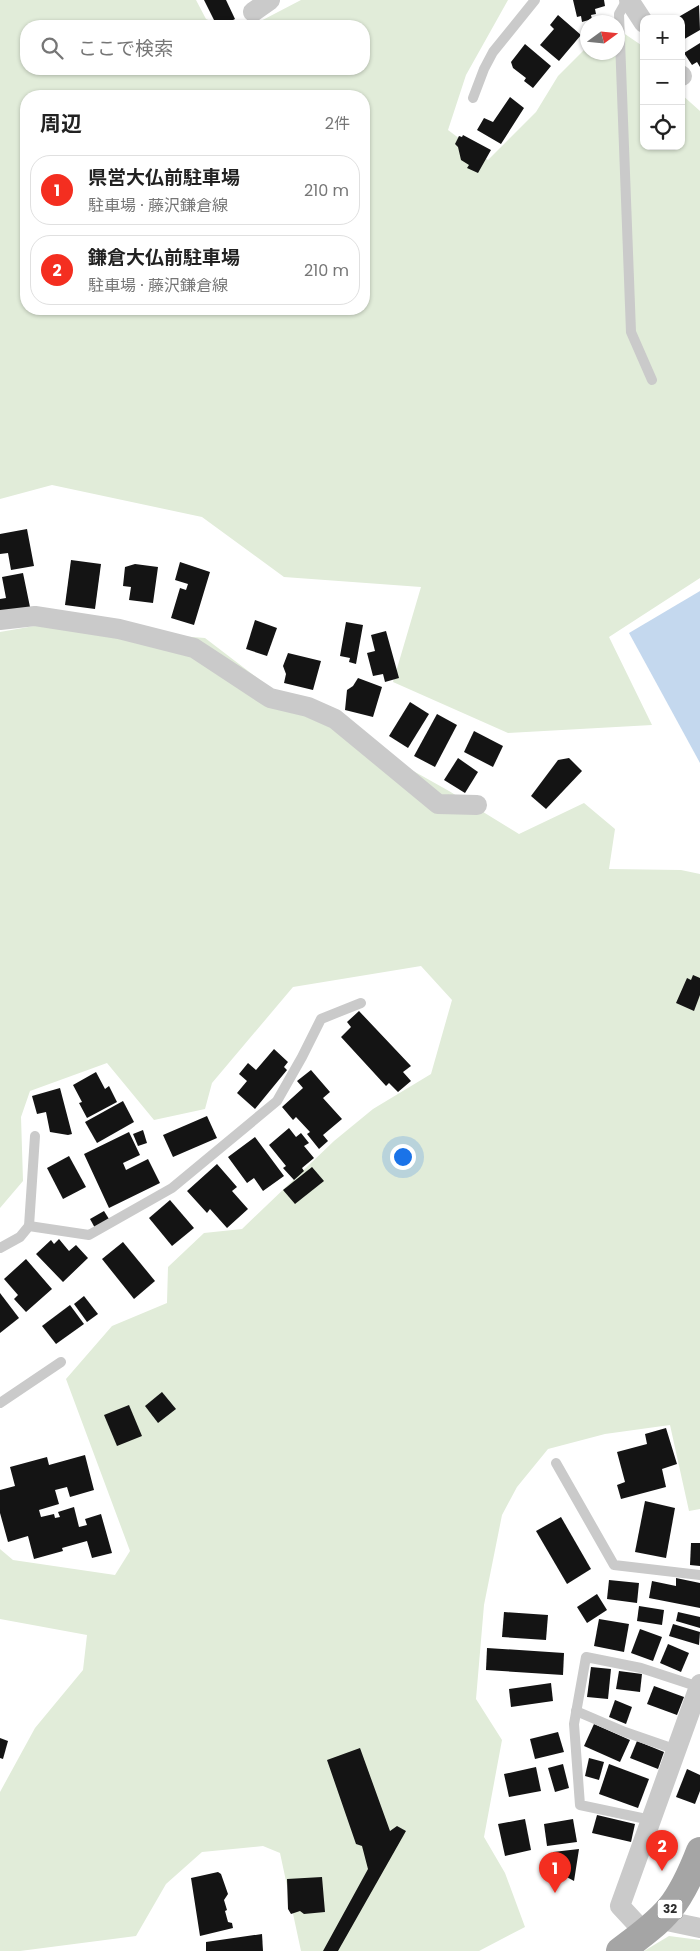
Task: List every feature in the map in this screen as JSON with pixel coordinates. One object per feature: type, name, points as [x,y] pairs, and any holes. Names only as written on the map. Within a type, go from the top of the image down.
[{"type":"main road","name":"32","points":[[620,1951],[653,1926],[681,1895],[700,1851]]},
{"type":"street","points":[[253,12],[270,0]]},
{"type":"street","points":[[628,0],[640,18]]},
{"type":"street","points":[[0,620],[35,616],[119,629],[194,648],[270,698],[308,706],[335,720],[438,804],[478,805]]},
{"type":"street","points":[[700,1686],[620,1906],[653,1926],[700,1928]]},
{"type":"lane","points":[[472,98],[493,52],[535,0]]},
{"type":"lane","points":[[628,0],[619,14],[631,332],[652,380]]},
{"type":"lane","points":[[29,1226],[88,1236],[172,1188],[277,1101],[302,1058],[320,1019],[361,1003]]},
{"type":"lane","points":[[0,1248],[20,1237],[29,1226],[35,1136]]},
{"type":"lane","points":[[0,1403],[61,1362]]},
{"type":"lane","points":[[556,1463],[614,1565],[700,1575]]},
{"type":"lane","points":[[651,1820],[580,1805],[574,1724],[586,1658],[641,1668],[700,1686]]},
{"type":"lane","points":[[576,1711],[624,1732],[676,1750]]},
{"type":"green space","points":[[0,0],[196,0],[208,20],[20,20],[20,75],[370,75],[370,20],[263,20],[301,0],[508,0],[466,75],[448,130],[488,160],[536,112],[558,76],[580,54],[580,60],[625,60],[625,34],[640,44],[640,150],[685,150],[685,98],[700,111],[700,578],[609,637],[652,725],[508,733],[393,682],[421,587],[284,577],[202,517],[52,485],[0,499]]},
{"type":"green space","points":[[40,625],[205,638],[285,699],[449,791],[519,834],[584,803],[615,829],[609,869],[681,870],[700,874],[700,1509],[689,1511],[670,1425],[605,1434],[548,1449],[517,1487],[502,1515],[484,1605],[476,1699],[502,1740],[484,1837],[505,1873],[525,1927],[479,1951],[301,1951],[280,1853],[263,1846],[202,1852],[166,1884],[136,1936],[20,1951],[0,1951],[0,1792],[35,1728],[83,1670],[87,1635],[0,1619],[0,1549],[13,1560],[115,1575],[130,1551],[66,1379],[112,1326],[167,1303],[168,1267],[204,1233],[242,1229],[334,1141],[373,1109],[431,1074],[452,1000],[421,966],[293,987],[212,1083],[205,1109],[154,1120],[107,1063],[30,1091],[21,1117],[23,1181],[0,1208],[0,632]]},
{"type":"green space","points":[[669,1936],[700,1940],[700,1951],[644,1951]]},
{"type":"water","points":[[700,591],[700,763],[629,633]]},
{"type":"building","points":[[204,0],[226,0],[235,19],[214,20]]},
{"type":"building","points":[[573,0],[604,0],[605,6],[595,9],[596,14],[580,15],[577,17]]},
{"type":"building","points":[[699,5],[700,30],[685,39],[685,15],[682,15]]},
{"type":"building","points":[[558,15],[580,34],[559,61],[540,45],[554,29],[550,25]]},
{"type":"building","points":[[700,43],[700,67],[697,62],[692,65],[685,52]]},
{"type":"building","points":[[525,44],[551,66],[533,88],[524,81],[526,78],[513,68],[511,62]]},
{"type":"building","points":[[510,97],[524,108],[501,144],[477,130],[484,118],[493,122]]},
{"type":"building","points":[[463,135],[491,150],[478,173],[467,168],[469,165],[461,160],[458,147],[455,144],[459,136],[462,137]]},
{"type":"building","points":[[27,529],[34,566],[11,570],[8,553],[0,554],[0,534]]},
{"type":"building","points":[[71,560],[101,564],[95,609],[65,605]]},
{"type":"building","points":[[180,562],[210,572],[194,625],[171,618],[180,588],[186,590],[188,584],[175,580]]},
{"type":"building","points":[[135,564],[158,567],[153,603],[129,600],[131,587],[123,586],[125,567]]},
{"type":"building","points":[[23,573],[30,607],[0,614],[0,599],[6,598],[2,577]]},
{"type":"building","points":[[255,620],[277,628],[267,656],[246,649]]},
{"type":"building","points":[[346,622],[363,625],[356,664],[349,662],[350,658],[340,656]]},
{"type":"building","points":[[386,631],[399,678],[385,682],[383,674],[373,676],[367,653],[375,651],[371,635]]},
{"type":"building","points":[[288,653],[321,661],[313,690],[284,683],[286,674],[283,666]]},
{"type":"building","points":[[358,678],[382,687],[373,717],[345,710],[347,690],[353,686]]},
{"type":"building","points":[[410,702],[429,714],[408,748],[389,736]]},
{"type":"building","points":[[437,714],[457,725],[435,767],[414,756]]},
{"type":"building","points":[[474,731],[503,746],[493,767],[464,752]]},
{"type":"building","points":[[458,758],[478,772],[465,793],[444,780]]},
{"type":"building","points":[[569,758],[582,771],[546,809],[531,796],[558,760]]},
{"type":"building","points":[[693,975],[700,978],[700,995],[694,1011],[676,1003],[687,978],[691,980]]},
{"type":"building","points":[[359,1011],[411,1066],[403,1072],[411,1081],[398,1092],[389,1083],[386,1086],[341,1037],[351,1027],[347,1022]]},
{"type":"building","points":[[274,1049],[288,1062],[284,1067],[287,1070],[255,1109],[237,1093],[247,1081],[239,1074],[248,1063],[256,1070]]},
{"type":"building","points":[[311,1070],[330,1092],[323,1098],[342,1119],[323,1135],[328,1141],[319,1149],[307,1134],[310,1132],[296,1117],[293,1120],[282,1107],[303,1088],[297,1081]]},
{"type":"building","points":[[96,1072],[105,1089],[109,1086],[117,1102],[87,1118],[79,1103],[82,1102],[73,1085]]},
{"type":"building","points":[[60,1088],[72,1134],[68,1135],[50,1132],[46,1112],[37,1114],[32,1096]]},
{"type":"building","points":[[123,1101],[134,1122],[97,1143],[85,1122]]},
{"type":"building","points":[[207,1116],[217,1138],[173,1157],[163,1135]]},
{"type":"building","points":[[289,1128],[296,1137],[301,1133],[309,1143],[304,1146],[314,1158],[302,1168],[304,1171],[294,1180],[283,1168],[286,1166],[269,1145]]},
{"type":"building","points":[[143,1130],[147,1143],[138,1146],[133,1134]]},
{"type":"building","points":[[129,1132],[140,1155],[123,1163],[126,1170],[148,1159],[160,1183],[109,1208],[84,1154]]},
{"type":"building","points":[[255,1137],[284,1176],[263,1191],[254,1178],[247,1183],[228,1157]]},
{"type":"building","points":[[69,1156],[86,1187],[63,1199],[47,1168]]},
{"type":"building","points":[[217,1164],[237,1187],[232,1191],[248,1209],[227,1228],[210,1209],[207,1213],[187,1191]]},
{"type":"building","points":[[312,1167],[324,1181],[295,1204],[283,1190]]},
{"type":"building","points":[[170,1200],[194,1228],[172,1246],[149,1218]]},
{"type":"building","points":[[104,1211],[109,1219],[95,1228],[90,1219]]},
{"type":"building","points":[[59,1239],[69,1251],[76,1245],[88,1258],[63,1282],[36,1254],[51,1240],[54,1244]]},
{"type":"building","points":[[123,1242],[155,1281],[134,1299],[102,1259]]},
{"type":"building","points":[[26,1259],[52,1289],[26,1312],[14,1299],[18,1295],[4,1279]]},
{"type":"building","points":[[0,1293],[19,1318],[0,1333]]},
{"type":"building","points":[[84,1296],[98,1314],[87,1322],[74,1304]]},
{"type":"building","points":[[70,1305],[84,1324],[56,1344],[42,1326]]},
{"type":"building","points":[[162,1392],[176,1409],[158,1423],[145,1406]]},
{"type":"building","points":[[129,1405],[142,1436],[117,1446],[104,1415]]},
{"type":"building","points":[[666,1428],[677,1464],[662,1469],[666,1487],[621,1499],[617,1485],[625,1482],[617,1452],[647,1444],[645,1434]]},
{"type":"building","points":[[85,1455],[94,1490],[70,1497],[67,1487],[55,1490],[59,1504],[39,1510],[41,1517],[54,1514],[55,1518],[60,1517],[58,1512],[74,1507],[79,1527],[87,1525],[85,1519],[101,1514],[112,1553],[92,1558],[87,1541],[62,1548],[63,1551],[34,1559],[28,1536],[8,1542],[0,1513],[0,1490],[15,1486],[10,1467],[47,1457],[49,1465]]},
{"type":"building","points":[[645,1501],[675,1508],[666,1558],[635,1552]]},
{"type":"building","points":[[561,1517],[591,1569],[567,1584],[536,1531]]},
{"type":"building","points":[[691,1543],[700,1543],[700,1566],[690,1565]]},
{"type":"building","points":[[676,1578],[700,1583],[700,1608],[649,1598],[652,1581],[676,1586]]},
{"type":"building","points":[[609,1580],[639,1583],[637,1603],[607,1599]]},
{"type":"building","points":[[597,1594],[607,1610],[587,1623],[577,1607]]},
{"type":"building","points":[[639,1606],[664,1610],[662,1625],[637,1621]]},
{"type":"building","points":[[504,1612],[548,1615],[546,1640],[502,1637]]},
{"type":"building","points":[[678,1612],[700,1617],[700,1628],[676,1621]]},
{"type":"building","points":[[599,1619],[629,1624],[624,1652],[594,1646]]},
{"type":"building","points":[[673,1624],[700,1632],[699,1645],[669,1636]]},
{"type":"building","points":[[640,1629],[662,1637],[653,1661],[631,1653]]},
{"type":"building","points":[[668,1644],[689,1653],[681,1672],[660,1663]]},
{"type":"building","points":[[487,1648],[564,1653],[563,1675],[486,1670]]},
{"type":"building","points":[[591,1667],[611,1669],[608,1699],[587,1697]]},
{"type":"building","points":[[619,1671],[642,1674],[640,1692],[616,1689]]},
{"type":"building","points":[[551,1683],[553,1701],[511,1707],[509,1689]]},
{"type":"building","points":[[654,1686],[684,1697],[677,1715],[647,1704]]},
{"type":"building","points":[[615,1700],[632,1707],[626,1724],[609,1717]]},
{"type":"building","points":[[594,1724],[630,1740],[620,1762],[584,1746]]},
{"type":"building","points":[[558,1732],[564,1752],[535,1759],[530,1739]]},
{"type":"building","points":[[0,1738],[8,1741],[3,1759],[0,1758]]},
{"type":"building","points":[[637,1741],[664,1752],[658,1769],[630,1758]]},
{"type":"building","points":[[360,1748],[390,1831],[397,1826],[406,1831],[338,1951],[323,1951],[368,1869],[362,1846],[356,1844],[327,1760]]},
{"type":"building","points":[[589,1758],[604,1762],[599,1780],[585,1776]]},
{"type":"building","points":[[563,1764],[569,1788],[555,1792],[548,1768]]},
{"type":"building","points":[[609,1764],[649,1779],[638,1808],[599,1794]]},
{"type":"building","points":[[536,1767],[541,1791],[509,1797],[504,1774]]},
{"type":"building","points":[[687,1769],[700,1775],[700,1791],[695,1804],[676,1797]]},
{"type":"building","points":[[597,1815],[635,1824],[631,1842],[592,1833]]},
{"type":"building","points":[[525,1819],[531,1850],[505,1856],[498,1824]]},
{"type":"building","points":[[573,1819],[577,1842],[547,1846],[544,1824]]},
{"type":"building","points":[[579,1849],[574,1881],[563,1875],[556,1864],[553,1852]]},
{"type":"building","points":[[218,1872],[221,1874],[228,1894],[224,1900],[227,1910],[225,1911],[228,1922],[232,1923],[233,1928],[200,1936],[191,1878]]},
{"type":"building","points":[[322,1877],[325,1912],[304,1914],[300,1911],[291,1914],[288,1909],[287,1879]]},
{"type":"building","points":[[262,1934],[263,1951],[206,1951],[206,1942]]},
{"type":"place","name":"鎌倉大仏前駐車場","points":[[662,1871]]},
{"type":"place","name":"県営大仏前駐車場","points":[[555,1893]]}]
